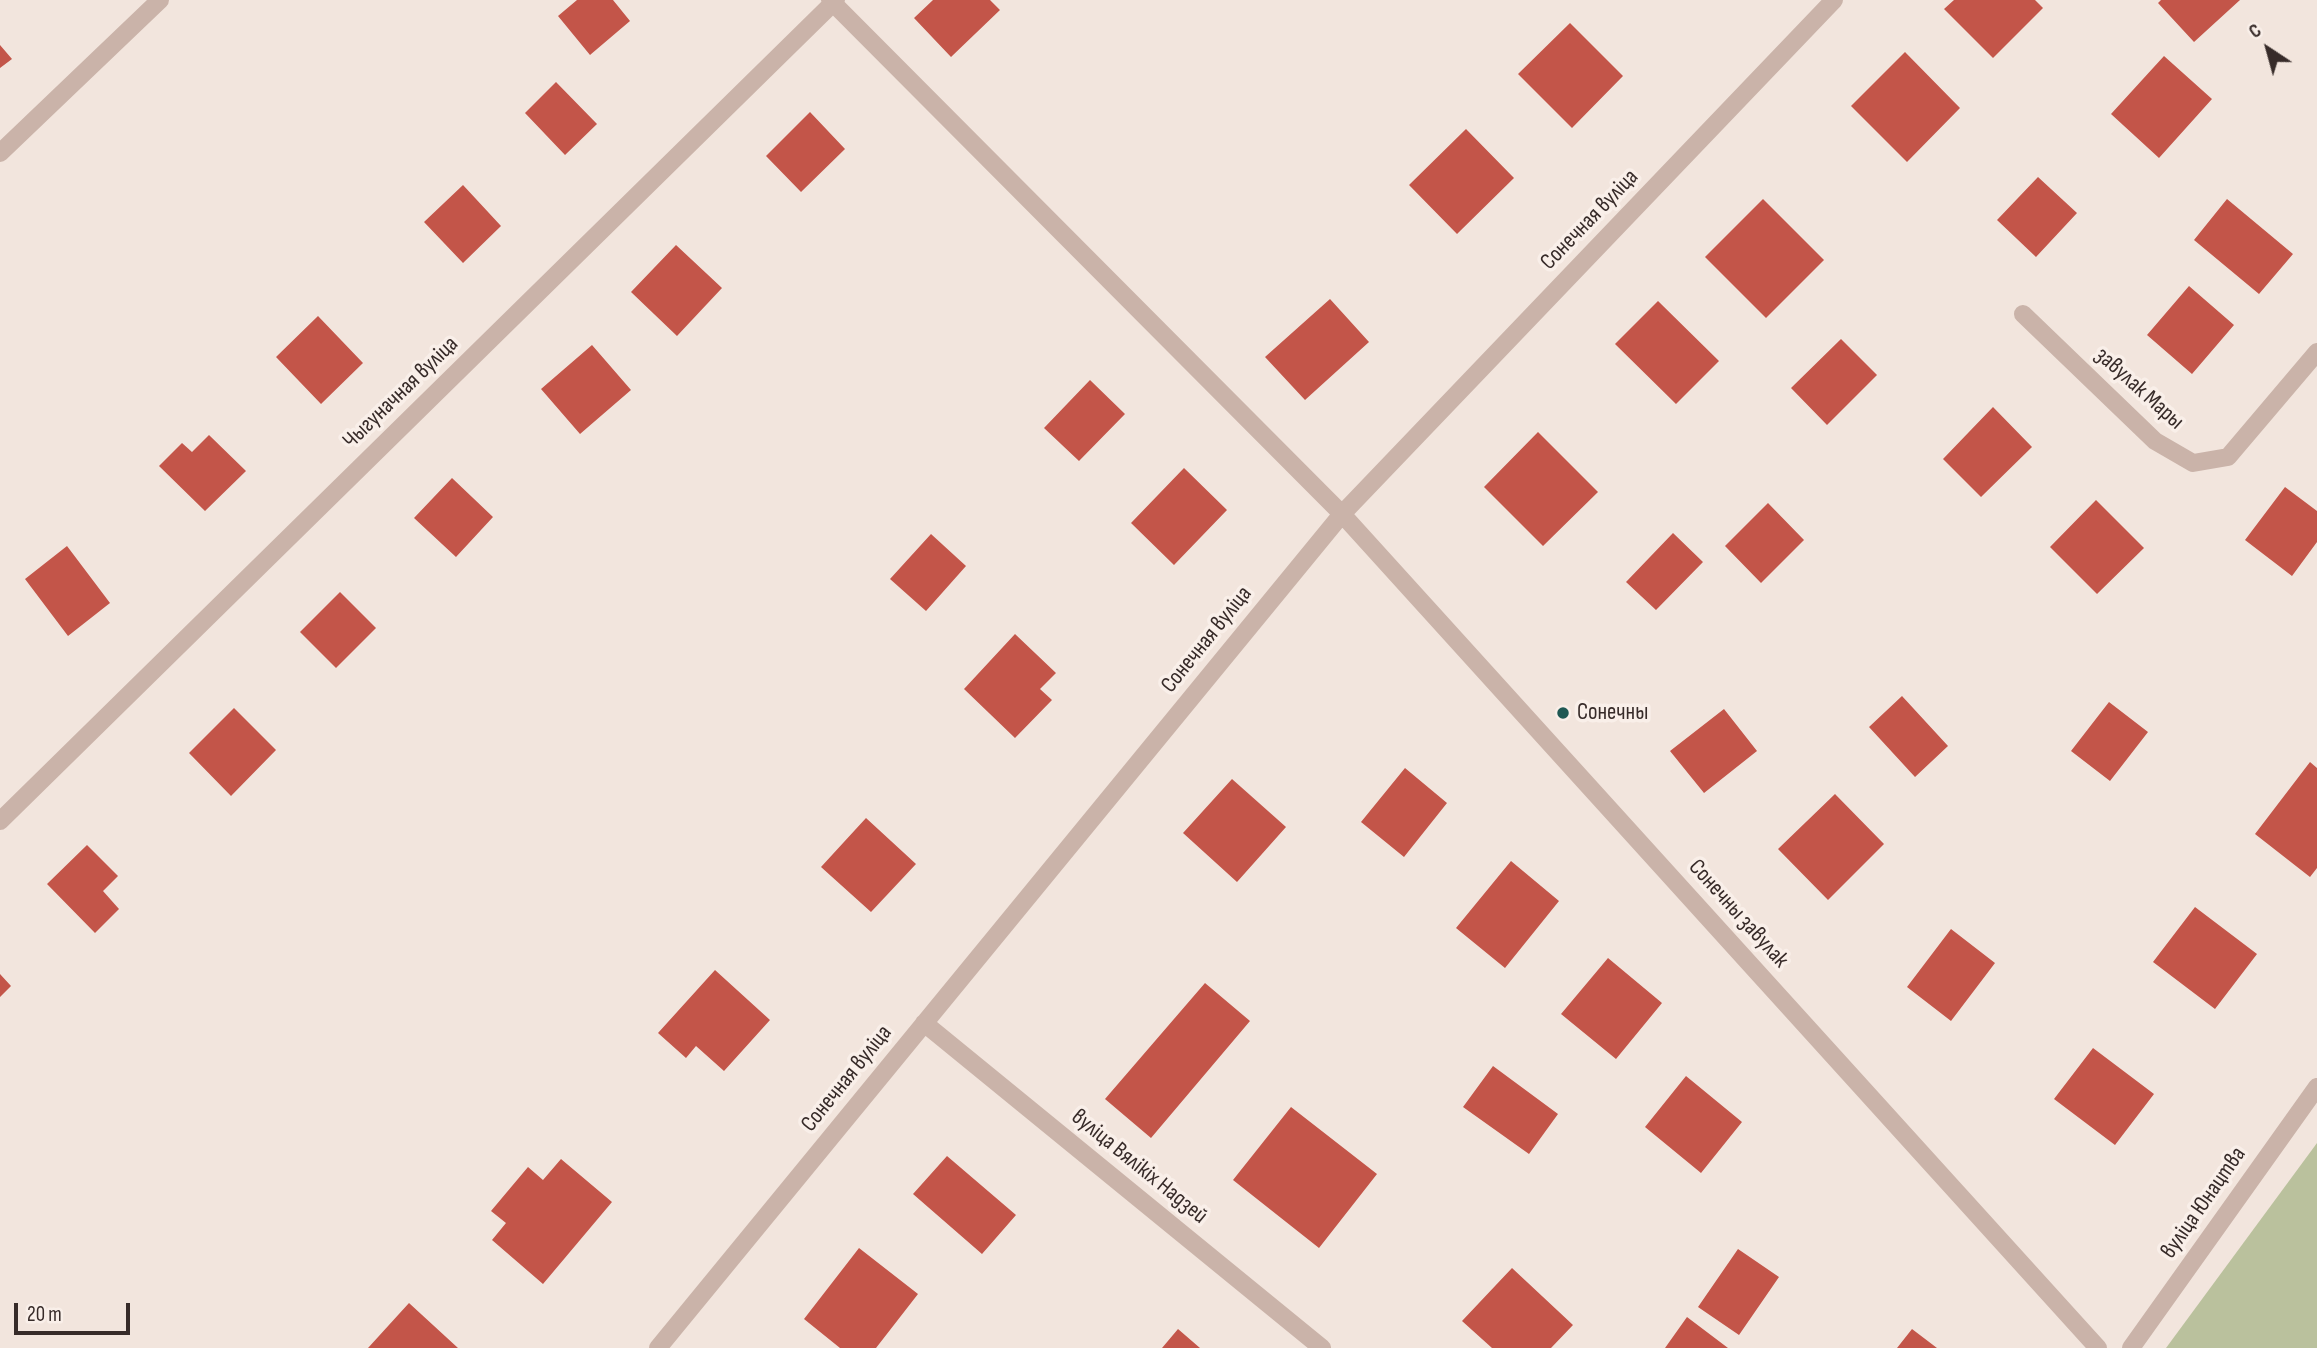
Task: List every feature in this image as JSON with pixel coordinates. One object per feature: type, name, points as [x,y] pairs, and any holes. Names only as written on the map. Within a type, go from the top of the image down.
[{"type":"street","points":[[0,153],[160,0]]},
{"type":"street","name":"Сонечная вуліца","points":[[658,1348],[1342,514],[1834,0]]},
{"type":"street","name":"Сонечны завулак","points":[[833,1],[1342,514],[2098,1348]]},
{"type":"street","name":"Чыгуначная вуліца","points":[[0,821],[833,1]]},
{"type":"street","name":"завулак Мары","points":[[2023,314],[2155,441],[2193,463],[2228,457],[2317,352]]},
{"type":"street","name":"вуліца Вялікіх Надзей","points":[[924,1023],[1322,1348]]},
{"type":"street","name":"вуліца Юнацтва","points":[[2131,1348],[2317,1087]]},
{"type":"green space","points":[[2317,1143],[2317,1348],[2166,1348]]},
{"type":"building","points":[[577,0],[613,0],[630,21],[590,55],[558,16]]},
{"type":"building","points":[[933,0],[990,0],[1000,10],[951,57],[914,18]]},
{"type":"building","points":[[1954,0],[2035,0],[2043,8],[1993,58],[1944,9]]},
{"type":"building","points":[[2161,0],[2240,0],[2194,42],[2158,3]]},
{"type":"building","points":[[1570,23],[1623,76],[1572,128],[1518,74]]},
{"type":"building","points":[[0,45],[12,59],[0,68]]},
{"type":"building","points":[[1905,52],[1960,108],[1907,162],[1851,106]]},
{"type":"building","points":[[2164,56],[2212,99],[2159,158],[2111,114]]},
{"type":"building","points":[[556,82],[597,124],[565,155],[525,113]]},
{"type":"building","points":[[810,112],[845,149],[801,192],[766,156]]},
{"type":"building","points":[[1466,129],[1514,178],[1457,234],[1409,185]]},
{"type":"building","points":[[2038,177],[2077,213],[2036,257],[1997,220]]},
{"type":"building","points":[[463,185],[501,226],[463,263],[424,222]]},
{"type":"building","points":[[1763,199],[1824,260],[1766,318],[1705,257]]},
{"type":"building","points":[[2227,199],[2293,254],[2259,294],[2194,240]]},
{"type":"building","points":[[676,245],[722,288],[677,336],[631,292]]},
{"type":"building","points":[[2189,286],[2234,325],[2192,374],[2147,335]]},
{"type":"building","points":[[1330,299],[1369,342],[1305,400],[1265,357]]},
{"type":"building","points":[[1658,301],[1719,361],[1676,404],[1615,344]]},
{"type":"building","points":[[318,316],[363,363],[321,404],[276,357]]},
{"type":"building","points":[[1841,339],[1877,375],[1827,425],[1791,388]]},
{"type":"building","points":[[592,345],[631,390],[580,434],[541,389]]},
{"type":"building","points":[[1090,380],[1125,414],[1079,461],[1044,428]]},
{"type":"building","points":[[1993,407],[2032,447],[1981,497],[1943,459]]},
{"type":"building","points":[[1538,432],[1598,492],[1543,546],[1484,487]]},
{"type":"building","points":[[209,435],[246,471],[205,511],[159,466],[182,443],[192,452]]},
{"type":"building","points":[[1184,468],[1227,510],[1174,565],[1131,523]]},
{"type":"building","points":[[452,478],[493,517],[456,557],[414,518]]},
{"type":"building","points":[[2285,487],[2317,511],[2317,542],[2292,576],[2245,540]]},
{"type":"building","points":[[2096,500],[2144,548],[2097,594],[2050,547]]},
{"type":"building","points":[[1768,503],[1804,540],[1761,583],[1725,546]]},
{"type":"building","points":[[1673,533],[1703,562],[1656,610],[1626,582]]},
{"type":"building","points":[[931,534],[966,566],[926,611],[890,579]]},
{"type":"building","points":[[67,546],[110,603],[68,636],[25,579]]},
{"type":"building","points":[[340,592],[376,628],[336,668],[300,632]]},
{"type":"building","points":[[1015,634],[1056,673],[1040,689],[1052,700],[1015,738],[964,689]]},
{"type":"building","points":[[1902,696],[1948,746],[1915,777],[1869,727]]},
{"type":"building","points":[[2109,702],[2148,732],[2110,781],[2071,751]]},
{"type":"building","points":[[234,708],[276,750],[231,796],[189,753]]},
{"type":"building","points":[[1724,709],[1757,751],[1704,793],[1670,751]]},
{"type":"building","points":[[2310,762],[2317,768],[2317,868],[2310,877],[2255,834]]},
{"type":"building","points":[[1405,768],[1447,803],[1404,857],[1361,822]]},
{"type":"building","points":[[1232,779],[1286,827],[1237,882],[1183,833]]},
{"type":"building","points":[[1835,794],[1884,844],[1828,900],[1778,849]]},
{"type":"building","points":[[866,818],[916,864],[871,912],[821,867]]},
{"type":"building","points":[[87,845],[118,876],[103,891],[119,909],[95,933],[47,884]]},
{"type":"building","points":[[1511,861],[1559,901],[1505,968],[1456,928]]},
{"type":"building","points":[[2195,907],[2257,954],[2215,1009],[2153,962]]},
{"type":"building","points":[[1951,929],[1995,963],[1951,1021],[1907,987]]},
{"type":"building","points":[[1608,958],[1662,1003],[1616,1059],[1561,1014]]},
{"type":"building","points":[[715,970],[770,1020],[724,1071],[696,1046],[686,1058],[658,1033]]},
{"type":"building","points":[[0,974],[11,986],[0,997]]},
{"type":"building","points":[[1205,983],[1250,1021],[1151,1138],[1105,1099]]},
{"type":"building","points":[[2093,1048],[2154,1094],[2115,1145],[2054,1099]]},
{"type":"building","points":[[1493,1066],[1558,1114],[1529,1154],[1463,1107]]},
{"type":"building","points":[[1686,1076],[1742,1122],[1701,1173],[1645,1127]]},
{"type":"building","points":[[1291,1107],[1377,1174],[1319,1248],[1233,1180]]},
{"type":"building","points":[[947,1156],[1016,1215],[982,1254],[913,1194]]},
{"type":"building","points":[[561,1159],[612,1202],[543,1284],[492,1240],[506,1223],[491,1211],[528,1167],[543,1180]]},
{"type":"building","points":[[859,1248],[918,1294],[876,1348],[840,1348],[804,1319]]},
{"type":"building","points":[[1738,1249],[1779,1277],[1739,1335],[1698,1307]]},
{"type":"building","points":[[1512,1268],[1573,1325],[1551,1348],[1492,1348],[1462,1321]]},
{"type":"building","points":[[409,1303],[458,1348],[368,1348]]},
{"type":"building","points":[[1687,1317],[1728,1348],[1665,1348]]},
{"type":"building","points":[[1178,1329],[1200,1348],[1162,1348]]},
{"type":"building","points":[[1912,1329],[1937,1348],[1897,1348]]},
{"type":"place","name":"Сонечны","points":[[1563,713]]}]
